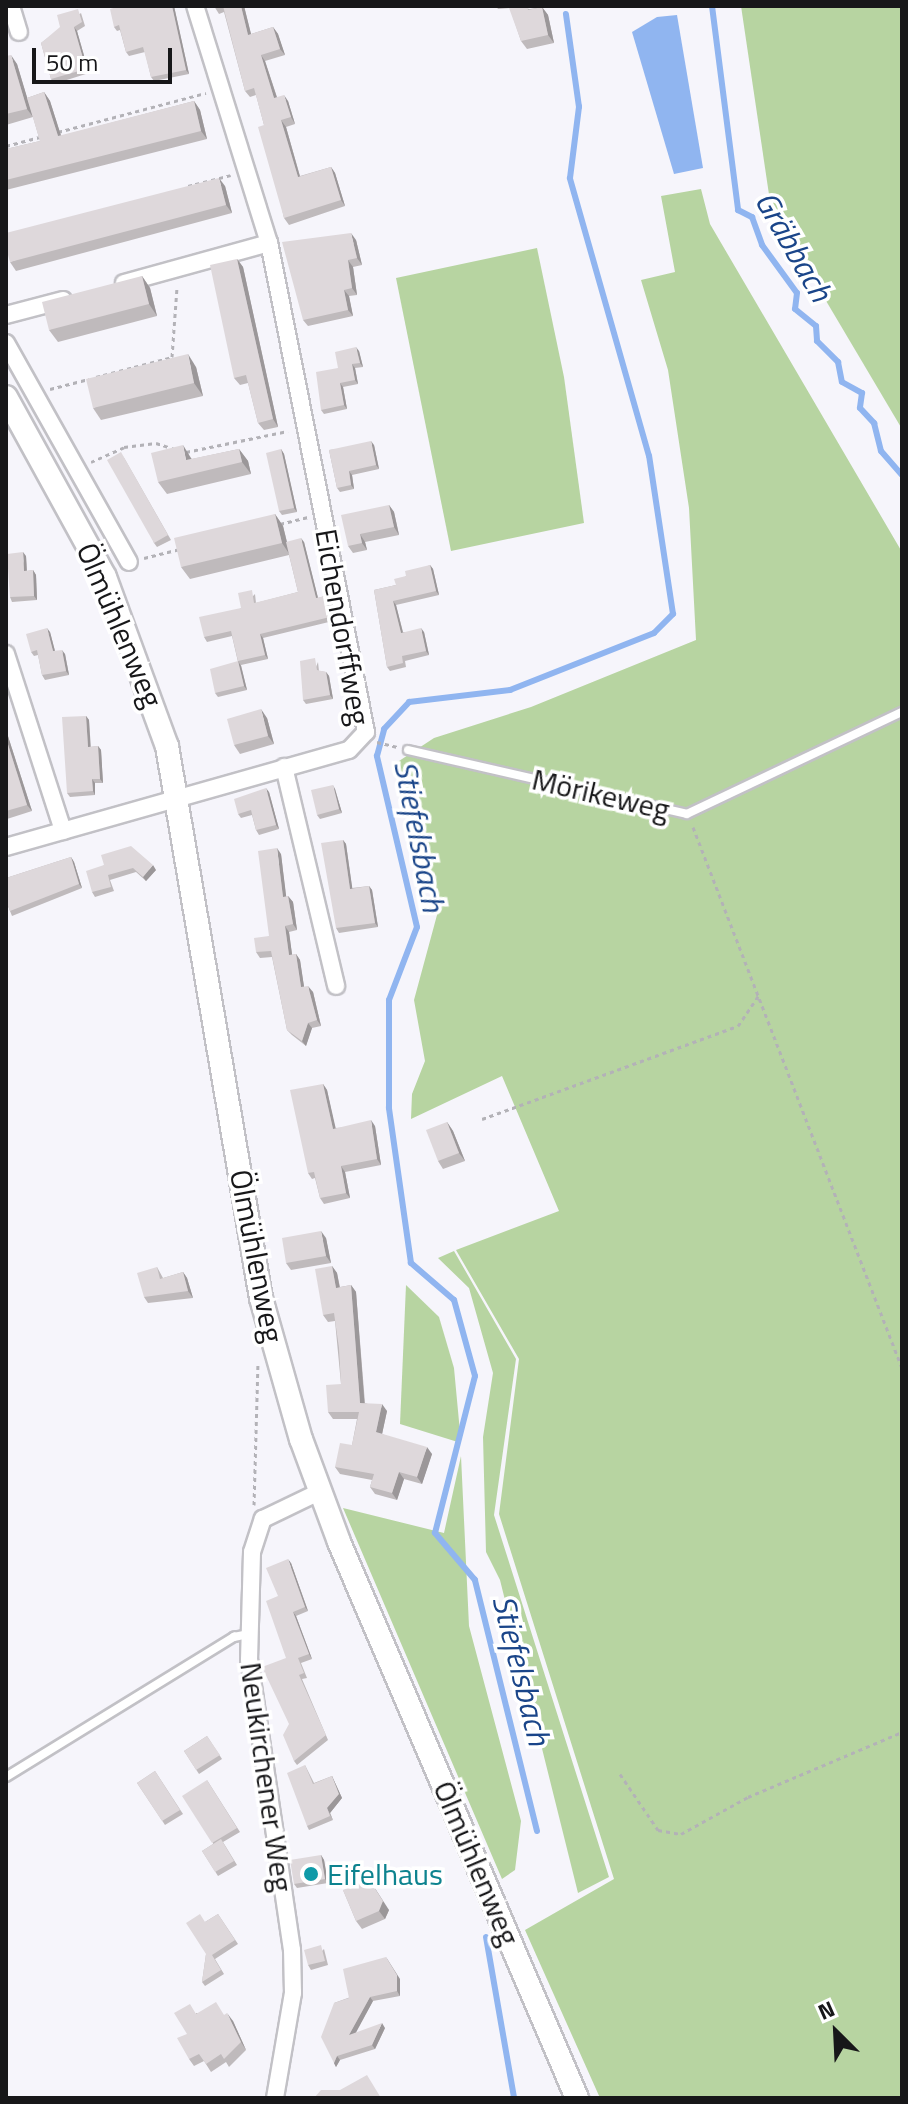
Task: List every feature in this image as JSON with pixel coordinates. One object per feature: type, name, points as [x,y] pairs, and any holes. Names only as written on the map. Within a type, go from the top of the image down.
[{"type":"main road","name":"Ölmühlenweg","points":[[6,397],[105,577],[158,714],[179,795],[255,1259],[276,1355],[319,1492],[577,2098]]},
{"type":"street","points":[[11,6],[19,32]]},
{"type":"street","name":"Eichendorffweg","points":[[195,6],[269,243],[369,742]]},
{"type":"street","points":[[6,315],[269,243]]},
{"type":"street","points":[[6,343],[129,562]]},
{"type":"street","points":[[6,654],[63,831]]},
{"type":"street","points":[[6,847],[369,742]]},
{"type":"street","points":[[284,767],[336,986]]},
{"type":"street","points":[[263,1519],[319,1492]]},
{"type":"street","name":"Neukirchener Weg","points":[[263,1519],[252,1552],[248,1634],[254,1709],[292,1950],[293,1993],[275,2098]]},
{"type":"lane","name":"Mörikeweg","points":[[408,750],[687,814],[902,712]]},
{"type":"lane","points":[[6,1777],[234,1637],[248,1634]]},
{"type":"path","points":[[6,146],[221,89]]},
{"type":"path","points":[[186,187],[246,171]]},
{"type":"path","points":[[34,393],[172,357],[178,299],[176,269]]},
{"type":"path","points":[[76,468],[124,447],[156,443],[192,454],[304,427]]},
{"type":"path","name":"Eichendorffweg","points":[[278,525],[322,514]]},
{"type":"path","points":[[129,562],[188,547]]},
{"type":"path","points":[[369,742],[408,750]]},
{"type":"path","points":[[687,814],[902,1368]]},
{"type":"path","points":[[482,1119],[738,1026],[758,996]]},
{"type":"path","points":[[263,1519],[251,1495],[255,1364],[276,1355]]},
{"type":"path","points":[[620,1774],[658,1830],[681,1834],[748,1797],[902,1732]]},
{"type":"green space","points":[[741,6],[902,6],[902,429],[771,208]]},
{"type":"green space","points":[[701,189],[710,224],[902,552],[902,2098],[600,2098],[525,1930],[614,1879],[499,1514],[519,1359],[456,1250],[559,1211],[502,1076],[411,1119],[412,1094],[425,1061],[414,1000],[437,915],[396,763],[434,738],[531,707],[696,640],[689,508],[668,370],[641,280],[675,272],[661,196]]},
{"type":"green space","points":[[537,248],[564,377],[584,523],[451,551],[396,278]]},
{"type":"green space","points":[[454,1251],[516,1359],[494,1515],[609,1877],[578,1893],[500,1580],[486,1552],[483,1437],[493,1373],[469,1288],[438,1258]]},
{"type":"green space","points":[[406,1285],[439,1317],[454,1368],[461,1443],[400,1424]]},
{"type":"green space","points":[[461,1456],[469,1626],[521,1821],[515,1870],[502,1879],[343,1508],[444,1533]]},
{"type":"water","points":[[677,15],[703,168],[674,174],[632,32],[657,17]]},
{"type":"building","points":[[120,6],[172,6],[186,70],[151,77],[143,47],[126,52],[119,25],[114,27],[110,9]]},
{"type":"building","points":[[223,6],[241,6],[248,35],[273,27],[280,49],[261,55],[274,98],[284,95],[291,117],[281,120],[298,177],[331,167],[341,200],[284,218],[258,127],[264,125],[254,88],[245,91]]},
{"type":"building","points":[[527,6],[528,10],[542,7],[548,35],[521,41],[509,8]]},
{"type":"building","points":[[78,9],[82,22],[74,27],[86,69],[51,79],[41,43],[60,27],[57,15]]},
{"type":"building","points":[[11,55],[27,109],[6,114],[6,56]]},
{"type":"building","points":[[44,92],[58,136],[194,101],[201,131],[6,180],[6,149],[40,141],[27,98]]},
{"type":"building","points":[[219,178],[226,205],[10,262],[6,233]]},
{"type":"building","points":[[351,233],[357,258],[348,260],[352,288],[344,290],[348,310],[303,320],[282,242]]},
{"type":"building","points":[[237,259],[273,419],[258,423],[246,375],[234,378],[210,265]]},
{"type":"building","points":[[142,276],[149,304],[49,330],[42,302]]},
{"type":"building","points":[[356,347],[360,363],[352,364],[355,380],[340,383],[344,405],[321,410],[316,372],[338,368],[335,352]]},
{"type":"building","points":[[188,354],[194,383],[93,408],[86,379]]},
{"type":"building","points":[[371,441],[376,465],[349,471],[351,485],[337,488],[329,450]]},
{"type":"building","points":[[183,445],[186,460],[239,449],[242,462],[158,482],[151,453]]},
{"type":"building","points":[[281,449],[294,508],[279,511],[266,453]]},
{"type":"building","points":[[121,452],[168,535],[154,543],[107,460]]},
{"type":"building","points":[[389,505],[394,527],[360,534],[362,543],[348,546],[341,515]]},
{"type":"building","points":[[275,514],[282,543],[181,567],[174,538]]},
{"type":"building","points":[[301,538],[316,598],[325,596],[330,617],[260,634],[265,655],[238,661],[231,631],[204,637],[199,617],[241,608],[238,593],[252,590],[254,603],[298,592],[286,542]]},
{"type":"building","points":[[23,552],[24,571],[33,570],[34,596],[10,597],[7,554]]},
{"type":"building","points":[[430,565],[436,591],[393,601],[401,633],[421,628],[426,651],[402,656],[403,663],[387,667],[374,590],[396,585],[394,579],[406,576],[405,571]]},
{"type":"building","points":[[47,628],[53,651],[62,650],[66,671],[42,675],[37,650],[31,652],[26,634]]},
{"type":"building","points":[[315,658],[317,670],[326,672],[330,695],[303,700],[300,661]]},
{"type":"building","points":[[238,661],[244,686],[215,693],[210,669]]},
{"type":"building","points":[[261,709],[268,736],[234,745],[227,719]]},
{"type":"building","points":[[86,716],[88,747],[98,746],[100,779],[92,779],[93,791],[67,793],[62,717]]},
{"type":"building","points":[[6,738],[27,805],[6,811]]},
{"type":"building","points":[[333,785],[339,809],[317,815],[311,790]]},
{"type":"building","points":[[266,788],[276,825],[256,830],[251,810],[238,814],[234,799]]},
{"type":"building","points":[[343,840],[350,889],[369,886],[375,923],[336,928],[321,843]]},
{"type":"building","points":[[131,846],[153,865],[143,877],[133,868],[108,875],[111,887],[92,892],[86,871],[104,865],[101,855]]},
{"type":"building","points":[[277,848],[283,897],[288,896],[293,924],[285,926],[289,955],[296,954],[301,987],[308,986],[317,1020],[308,1023],[302,1041],[287,1030],[271,951],[256,952],[254,938],[269,936],[258,851]]},
{"type":"building","points":[[71,857],[79,884],[10,911],[6,901],[6,878]]},
{"type":"building","points":[[323,1084],[333,1129],[371,1120],[377,1159],[341,1166],[346,1193],[320,1198],[314,1172],[308,1173],[290,1090]]},
{"type":"building","points":[[447,1122],[459,1153],[438,1161],[426,1130]]},
{"type":"building","points":[[321,1231],[326,1256],[286,1263],[282,1238]]},
{"type":"building","points":[[332,1266],[336,1288],[351,1285],[360,1403],[382,1404],[376,1432],[427,1447],[417,1477],[399,1472],[392,1493],[370,1487],[374,1474],[335,1467],[340,1443],[352,1445],[359,1412],[328,1412],[326,1385],[341,1384],[339,1348],[334,1313],[323,1315],[315,1269]]},
{"type":"building","points":[[157,1267],[160,1279],[183,1272],[188,1291],[144,1297],[137,1273]]},
{"type":"building","points":[[288,1559],[305,1607],[293,1612],[309,1654],[298,1658],[304,1673],[299,1675],[326,1735],[294,1761],[283,1735],[289,1724],[262,1667],[286,1658],[266,1601],[278,1596],[266,1568]]},
{"type":"building","points":[[207,1736],[220,1755],[196,1770],[184,1751]]},
{"type":"building","points":[[305,1765],[313,1784],[332,1776],[339,1794],[327,1808],[330,1816],[307,1826],[287,1773]]},
{"type":"building","points":[[155,1771],[180,1810],[162,1821],[137,1783]]},
{"type":"building","points":[[207,1780],[237,1828],[212,1843],[182,1796]]},
{"type":"building","points":[[221,1839],[234,1861],[215,1872],[202,1851]]},
{"type":"building","name":"Eifelhaus","points":[[321,1855],[325,1879],[294,1884],[290,1860]]},
{"type":"building","points":[[369,1879],[383,1901],[379,1911],[356,1921],[343,1890]]},
{"type":"building","points":[[200,1914],[205,1922],[218,1914],[235,1940],[212,1955],[221,1970],[202,1982],[206,1954],[186,1923]]},
{"type":"building","points":[[321,1945],[325,1961],[308,1965],[304,1950]]},
{"type":"building","points":[[386,1957],[397,1975],[397,1991],[370,1997],[349,2035],[382,2023],[372,2045],[337,2056],[334,2063],[321,2037],[334,2003],[349,1998],[343,1969]]},
{"type":"building","points":[[216,2002],[224,2015],[227,2013],[241,2042],[224,2059],[221,2054],[206,2064],[199,2054],[189,2059],[177,2038],[187,2034],[174,2013],[190,2004],[196,2014]]},
{"type":"building","points":[[367,2075],[381,2098],[314,2098],[321,2090],[340,2090]]},
{"type":"waterway","name":"Gräbbach","points":[[712,6],[738,210],[752,217],[762,245],[797,293],[795,309],[816,326],[817,341],[838,362],[842,382],[862,393],[860,408],[874,423],[881,451],[902,475]]},
{"type":"waterway","name":"Stiefelsbach","points":[[537,1831],[475,1580],[435,1533],[475,1376],[454,1300],[411,1263],[389,1108],[389,1000],[417,927],[377,756],[384,729],[409,702],[510,690],[654,633],[673,614],[649,456],[570,178],[579,107],[566,14]]},
{"type":"waterway","name":"Stiefelsbach","points":[[486,1937],[514,2098]]},
{"type":"place","name":"Eifelhaus","points":[[311,1874]]}]
